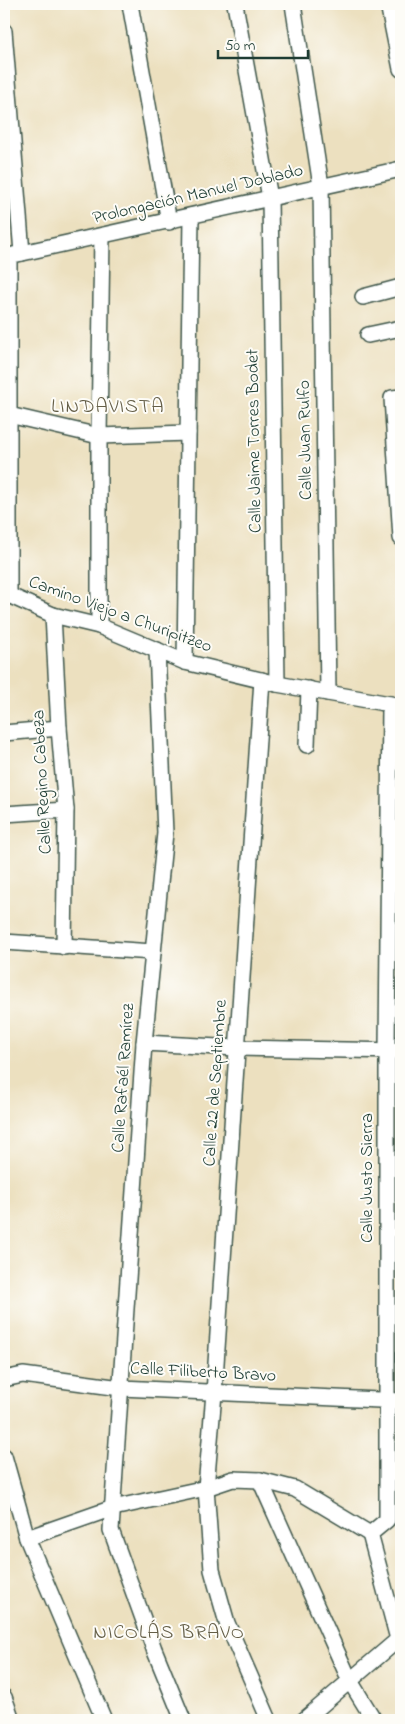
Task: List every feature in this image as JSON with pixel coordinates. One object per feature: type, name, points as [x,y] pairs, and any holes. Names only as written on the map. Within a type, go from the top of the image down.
[{"type":"street","points":[[130,4],[169,222]]},
{"type":"street","name":"Calle Jaime Torres Bodet","points":[[235,4],[270,198],[277,684]]},
{"type":"street","name":"Calle Juan Rulfo","points":[[294,4],[321,186],[328,693]]},
{"type":"street","points":[[388,4],[401,69]]},
{"type":"street","points":[[4,31],[11,256],[6,416],[6,594]]},
{"type":"street","name":"Prolongación Manuel Doblado","points":[[11,256],[401,169]]},
{"type":"street","points":[[185,662],[191,216]]},
{"type":"street","points":[[99,626],[102,236]]},
{"type":"street","points":[[362,297],[401,287]]},
{"type":"street","points":[[368,335],[401,328]]},
{"type":"street","points":[[397,398],[401,538]]},
{"type":"street","points":[[6,416],[99,436],[188,433]]},
{"type":"street","name":"Camino Viejo a Churipitzeo","points":[[6,594],[53,615],[99,626],[185,662],[277,684],[396,705]]},
{"type":"street","name":"Calle Regino Cabeza","points":[[53,615],[59,728],[66,810],[64,947]]},
{"type":"street","name":"Calle Rafaél Ramírez","points":[[157,650],[165,833],[144,1043],[111,1530],[154,1649],[183,1720]]},
{"type":"street","name":"Calle 22 de Septiembre","points":[[262,680],[206,1488],[212,1570],[227,1623],[269,1720]]},
{"type":"street","points":[[307,745],[309,689]]},
{"type":"street","name":"Calle Justo Sierra","points":[[370,1534],[387,1520],[386,1401],[394,1051],[396,705]]},
{"type":"street","points":[[4,733],[59,728]]},
{"type":"street","points":[[4,814],[66,810]]},
{"type":"street","points":[[4,942],[153,952]]},
{"type":"street","points":[[144,1043],[237,1048],[394,1051]]},
{"type":"street","name":"Calle Filiberto Bravo","points":[[4,1379],[22,1375],[122,1388],[401,1401]]},
{"type":"street","points":[[4,1461],[28,1538],[104,1720]]},
{"type":"street","points":[[28,1538],[113,1508],[206,1488],[233,1479],[260,1480],[295,1489],[370,1534],[400,1638],[304,1720]]},
{"type":"street","points":[[260,1480],[350,1681],[374,1720]]},
{"type":"street","points":[[4,1697],[12,1720]]},
{"type":"district","name":"LINDAVISTA","points":[[108,407]]},
{"type":"district","name":"NICOLÁS BRAVO","points":[[169,1633]]}]
